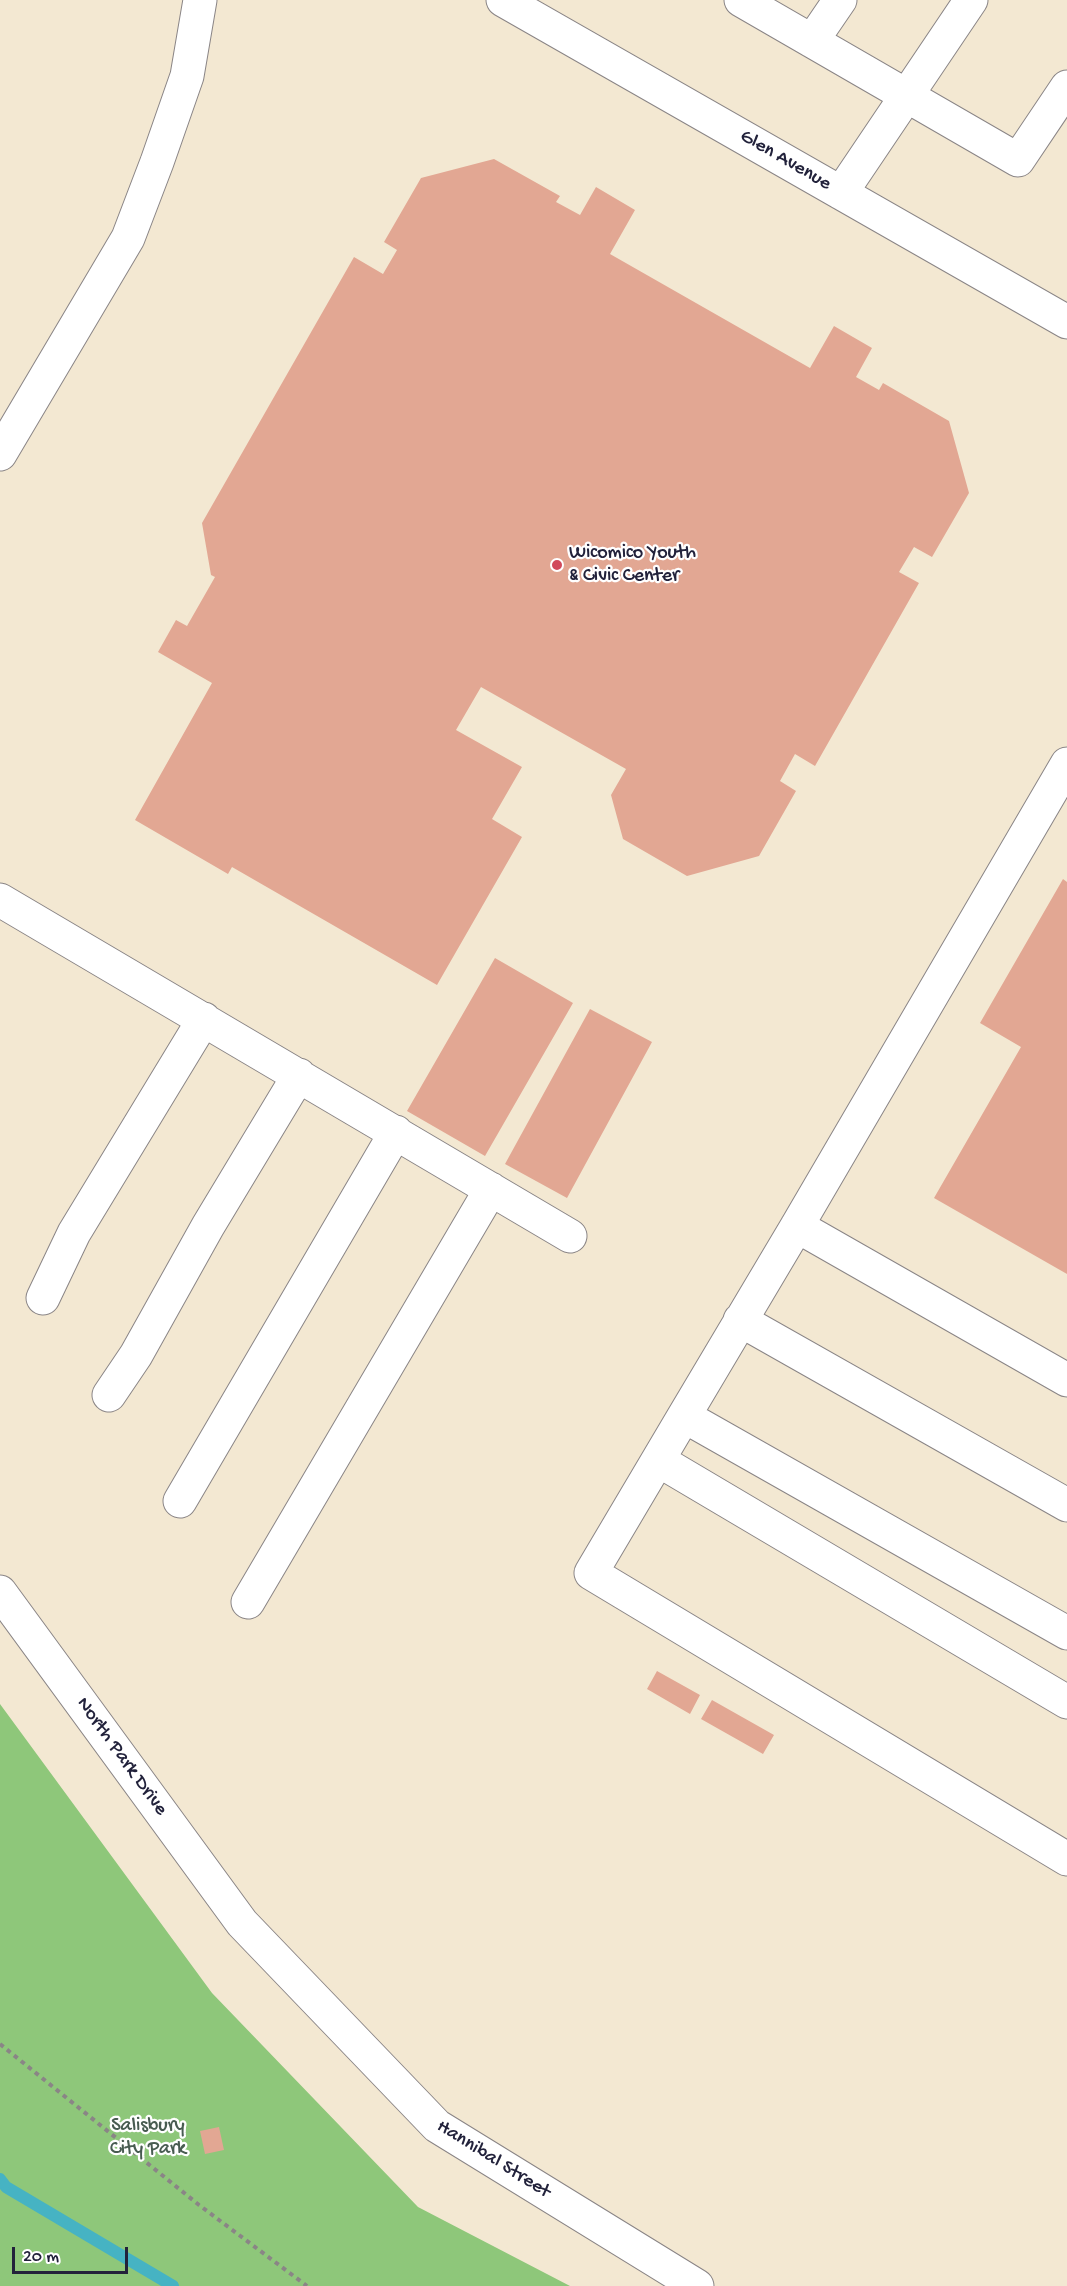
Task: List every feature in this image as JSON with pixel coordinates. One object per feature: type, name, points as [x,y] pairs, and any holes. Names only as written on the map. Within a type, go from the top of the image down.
[{"type":"street","points":[[0,454],[128,238],[187,76],[200,0]]},
{"type":"street","name":"Glen Avenue","points":[[503,0],[1067,322]]},
{"type":"street","points":[[741,0],[1018,160],[1067,87]]},
{"type":"street","points":[[812,41],[840,0]]},
{"type":"street","points":[[841,193],[971,0]]},
{"type":"street","points":[[1067,764],[591,1573],[1067,1859]]},
{"type":"street","points":[[3,909],[204,1019],[570,1236]]},
{"type":"street","points":[[43,1298],[74,1233],[204,1019]]},
{"type":"street","points":[[109,1395],[136,1355],[208,1226],[299,1076]]},
{"type":"street","points":[[180,1501],[396,1132]]},
{"type":"street","points":[[248,1602],[491,1189]]},
{"type":"street","points":[[797,1226],[1067,1380]]},
{"type":"street","points":[[740,1320],[1067,1504]]},
{"type":"street","points":[[684,1416],[1067,1634]]},
{"type":"street","points":[[658,1460],[1067,1702]]},
{"type":"street","name":"North Park Drive","points":[[0,1592],[242,1923]]},
{"type":"street","name":"Hannibal Street","points":[[242,1923],[437,2126],[697,2286]]},
{"type":"path","points":[[0,2043],[199,2205],[307,2286]]},
{"type":"green space","name":"Salisbury City Park","points":[[0,1704],[212,1993],[418,2207],[570,2286],[0,2286]]},
{"type":"building","name":"Wicomico Youth & Civic Center","points":[[494,159],[560,196],[556,202],[580,215],[596,187],[635,210],[610,254],[810,368],[834,326],[872,348],[856,377],[879,390],[883,383],[949,421],[969,493],[932,557],[914,547],[899,572],[919,583],[815,766],[795,754],[780,781],[796,791],[759,856],[687,876],[623,839],[611,795],[626,769],[481,687],[456,730],[522,767],[492,819],[522,837],[437,985],[232,867],[228,874],[135,820],[212,683],[158,652],[176,620],[187,626],[215,577],[211,575],[202,523],[354,257],[383,274],[397,250],[384,242],[421,178]]},
{"type":"building","points":[[1063,879],[1067,882],[1067,1274],[934,1198],[1021,1047],[980,1023]]},
{"type":"building","points":[[495,958],[573,1003],[485,1156],[407,1111]]},
{"type":"building","points":[[590,1009],[652,1042],[567,1198],[505,1164]]},
{"type":"building","points":[[657,1671],[700,1695],[690,1714],[647,1689]]},
{"type":"building","points":[[712,1700],[774,1735],[763,1754],[701,1719]]},
{"type":"building","points":[[219,2127],[224,2150],[205,2154],[200,2131]]},
{"type":"waterway","points":[[0,2179],[6,2187],[173,2286]]},
{"type":"place","name":"Wicomico Youth & Civic Center","points":[[557,565]]}]
